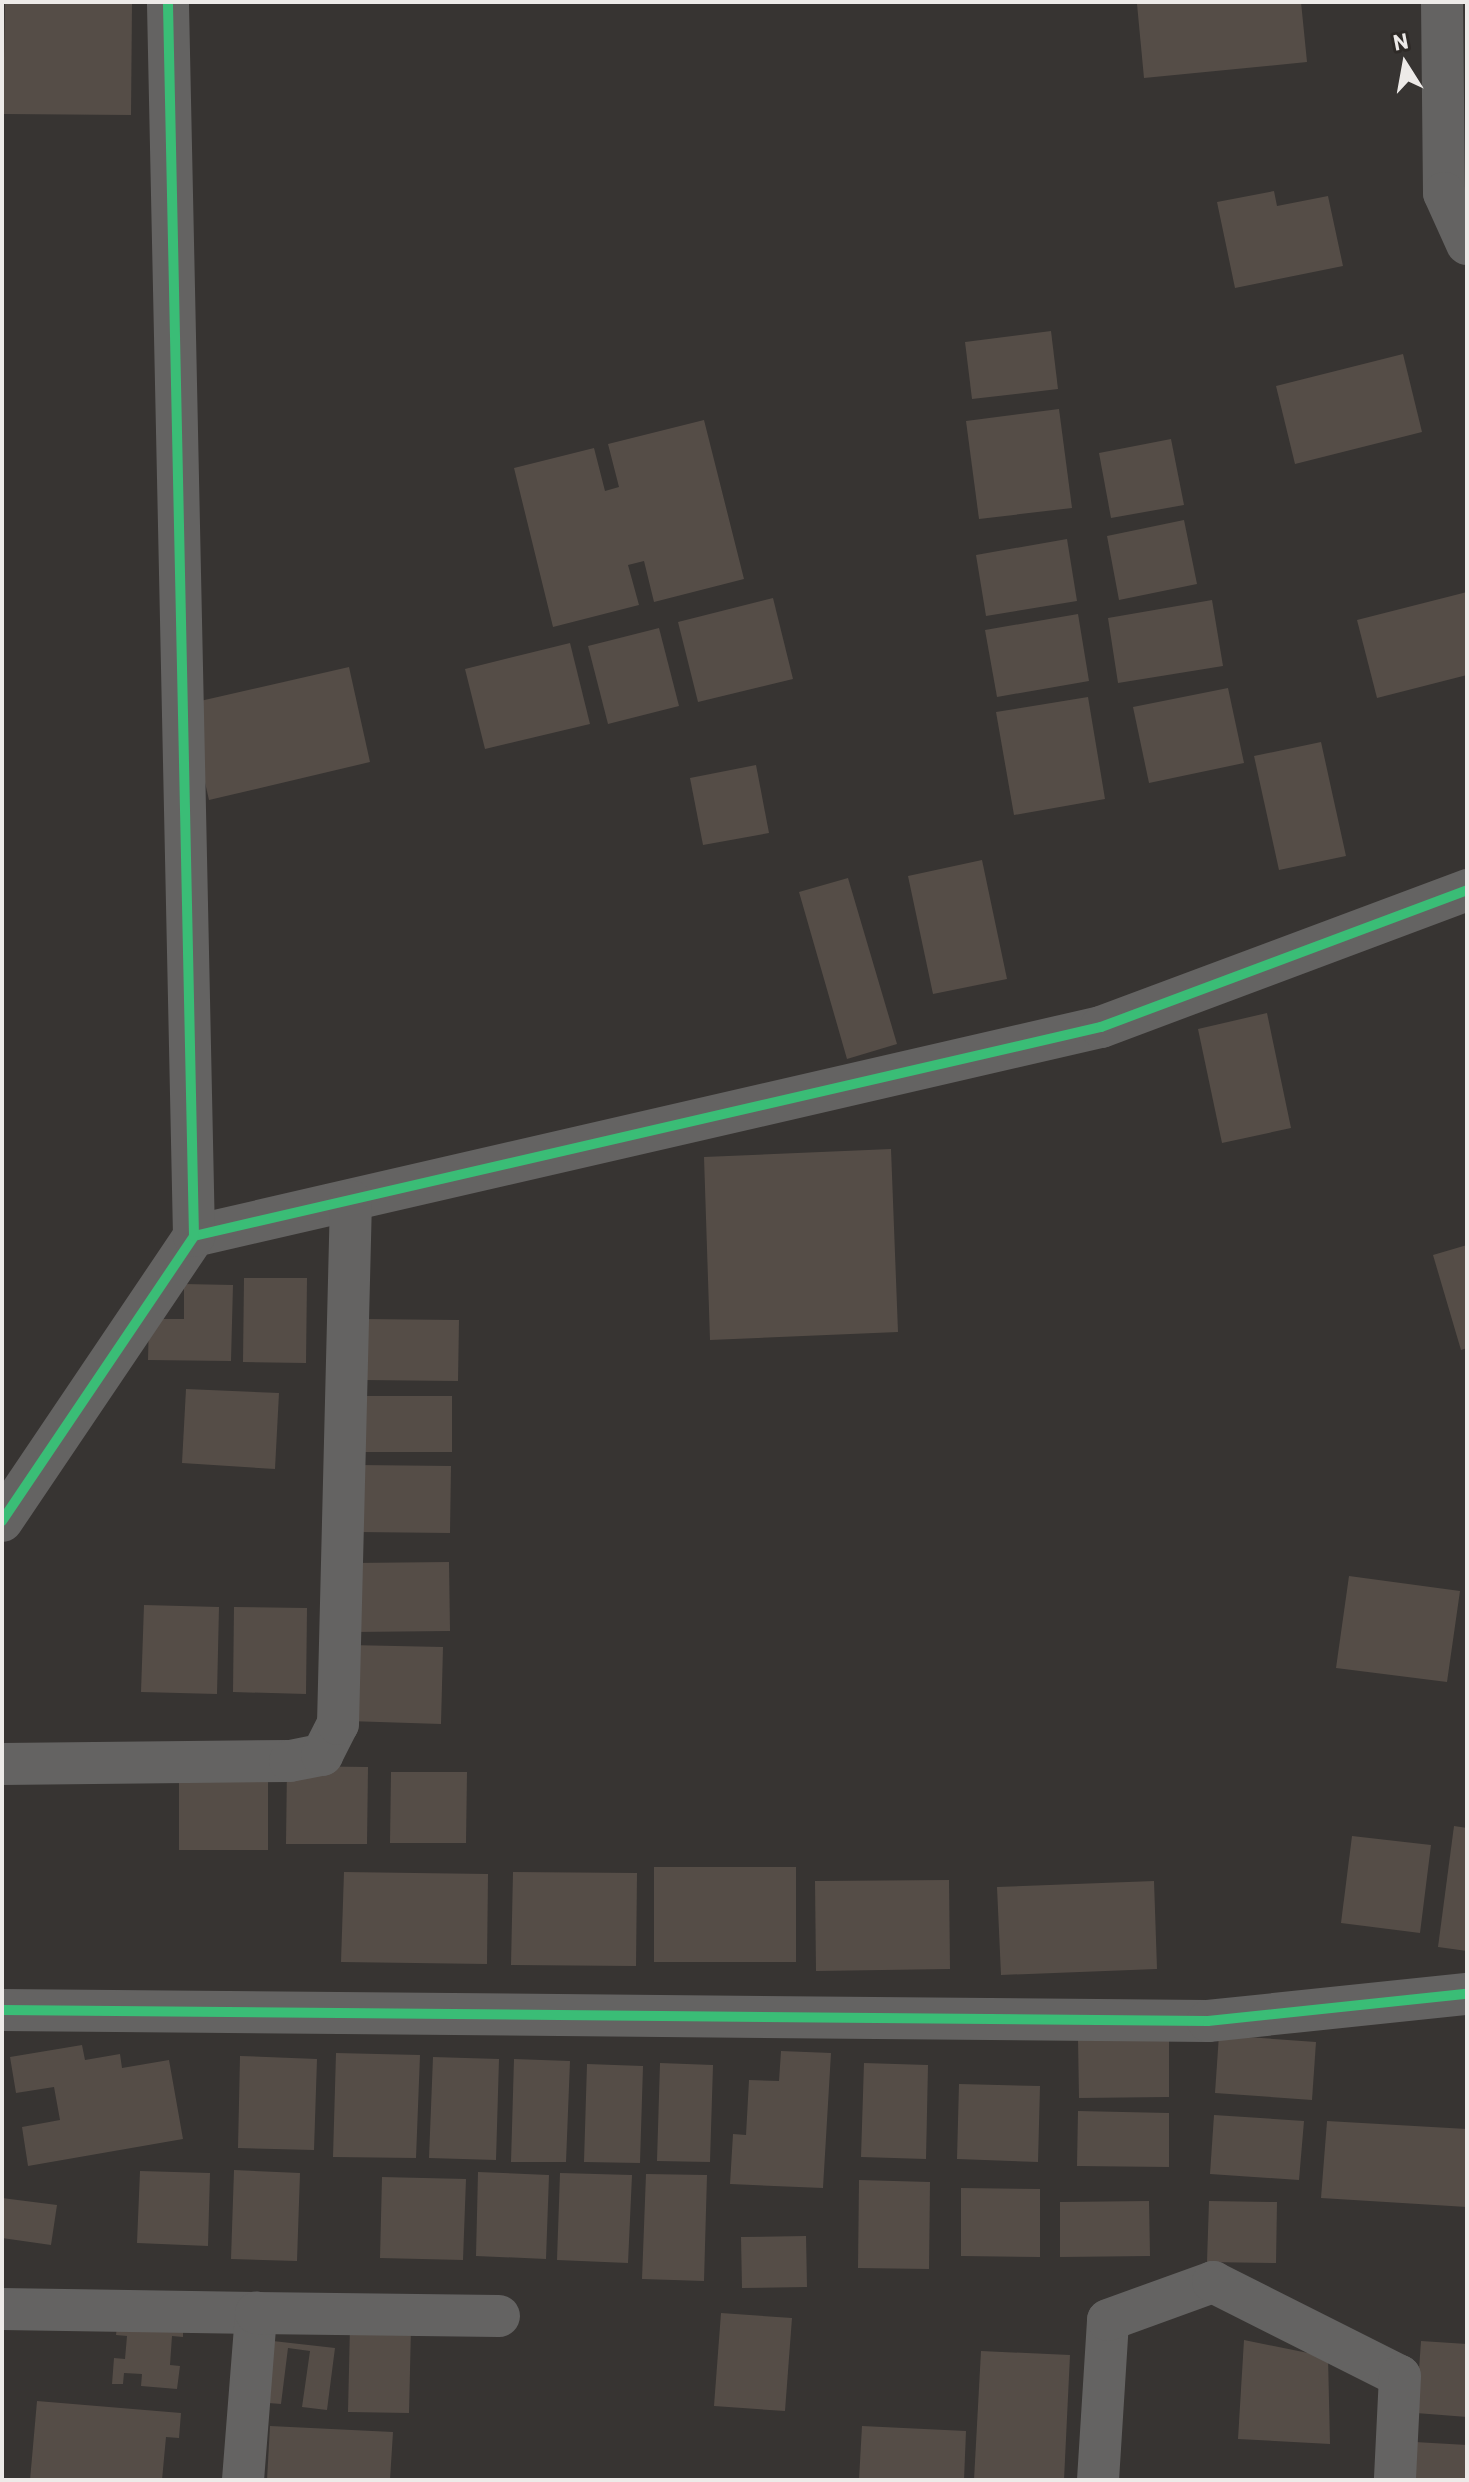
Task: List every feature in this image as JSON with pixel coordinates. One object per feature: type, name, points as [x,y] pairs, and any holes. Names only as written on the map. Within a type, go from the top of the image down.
[{"type":"street","points":[[2,1521],[194,1236],[168,2]]},
{"type":"street","points":[[1442,2],[1444,193],[1467,244]]},
{"type":"street","points":[[194,1236],[1101,1027],[1467,890]]},
{"type":"street","points":[[2,1764],[290,1761],[322,1755],[338,1724],[351,1201]]},
{"type":"street","points":[[2,2010],[1208,2021],[1467,1994]]},
{"type":"street","points":[[1098,2480],[1108,2320],[1213,2282],[1400,2376],[1395,2480]]},
{"type":"street","points":[[2,2309],[499,2316]]},
{"type":"street","points":[[243,2480],[256,2313]]},
{"type":"building","points":[[5,2],[132,3],[131,115],[3,114]]},
{"type":"building","points":[[1301,2],[1307,62],[1144,78],[1137,4]]},
{"type":"building","points":[[1274,191],[1277,206],[1328,196],[1343,266],[1235,288],[1217,202]]},
{"type":"building","points":[[1051,331],[1058,389],[972,399],[965,342]]},
{"type":"building","points":[[1403,354],[1422,432],[1295,464],[1276,386]]},
{"type":"building","points":[[1059,409],[1072,508],[979,519],[966,421]]},
{"type":"building","points":[[704,420],[744,579],[654,602],[644,561],[628,565],[639,605],[553,627],[514,468],[594,448],[605,491],[619,487],[608,444]]},
{"type":"building","points":[[1171,439],[1184,505],[1111,518],[1099,453]]},
{"type":"building","points":[[1184,520],[1197,584],[1119,600],[1107,536]]},
{"type":"building","points":[[1067,539],[1077,601],[986,616],[976,555]]},
{"type":"building","points":[[1467,592],[1467,675],[1377,698],[1357,620]]},
{"type":"building","points":[[773,598],[793,679],[698,702],[678,622]]},
{"type":"building","points":[[1212,600],[1223,666],[1118,683],[1108,618]]},
{"type":"building","points":[[1078,614],[1089,681],[997,697],[985,630]]},
{"type":"building","points":[[659,628],[679,706],[608,724],[588,646]]},
{"type":"building","points":[[570,643],[590,724],[485,749],[465,669]]},
{"type":"building","points":[[349,667],[370,762],[209,800],[187,704]]},
{"type":"building","points":[[1228,688],[1244,763],[1149,783],[1133,707]]},
{"type":"building","points":[[1088,697],[1105,799],[1014,815],[996,712]]},
{"type":"building","points":[[1321,742],[1346,856],[1279,870],[1254,756]]},
{"type":"building","points":[[756,765],[769,833],[703,845],[690,778]]},
{"type":"building","points":[[982,860],[1007,979],[933,994],[908,876]]},
{"type":"building","points":[[848,878],[897,1044],[847,1059],[799,892]]},
{"type":"building","points":[[1267,1013],[1291,1128],[1222,1143],[1198,1029]]},
{"type":"building","points":[[891,1149],[898,1332],[710,1340],[704,1157]]},
{"type":"building","points":[[1467,1245],[1467,1348],[1461,1350],[1433,1255]]},
{"type":"building","points":[[244,1278],[307,1278],[306,1363],[243,1362]]},
{"type":"building","points":[[184,1284],[233,1285],[231,1361],[148,1360],[149,1319],[184,1319]]},
{"type":"building","points":[[363,1319],[459,1320],[458,1381],[363,1380]]},
{"type":"building","points":[[186,1389],[279,1393],[275,1469],[182,1463]]},
{"type":"building","points":[[360,1396],[452,1396],[452,1452],[360,1452]]},
{"type":"building","points":[[359,1465],[451,1466],[450,1533],[358,1532]]},
{"type":"building","points":[[449,1562],[450,1631],[353,1632],[353,1563]]},
{"type":"building","points":[[1349,1576],[1460,1591],[1447,1682],[1336,1668]]},
{"type":"building","points":[[144,1605],[219,1607],[217,1694],[141,1692]]},
{"type":"building","points":[[234,1607],[307,1608],[306,1694],[233,1692]]},
{"type":"building","points":[[349,1645],[443,1647],[441,1724],[348,1721]]},
{"type":"building","points":[[287,1766],[368,1767],[367,1844],[286,1844]]},
{"type":"building","points":[[391,1772],[467,1772],[466,1843],[390,1843]]},
{"type":"building","points":[[179,1773],[268,1773],[268,1850],[179,1850]]},
{"type":"building","points":[[1454,1826],[1467,1828],[1467,1951],[1438,1947]]},
{"type":"building","points":[[1352,1836],[1431,1845],[1420,1933],[1341,1923]]},
{"type":"building","points":[[654,1867],[796,1867],[796,1962],[654,1962]]},
{"type":"building","points":[[344,1872],[488,1874],[487,1964],[341,1962]]},
{"type":"building","points":[[513,1872],[637,1873],[636,1966],[511,1965]]},
{"type":"building","points":[[949,1880],[950,1969],[816,1971],[815,1881]]},
{"type":"building","points":[[1154,1881],[1157,1969],[1001,1975],[997,1887]]},
{"type":"building","points":[[1219,2035],[1316,2042],[1312,2100],[1215,2093]]},
{"type":"building","points":[[1169,2037],[1169,2097],[1079,2098],[1078,2038]]},
{"type":"building","points":[[82,2045],[85,2060],[120,2054],[122,2068],[169,2060],[183,2139],[28,2166],[22,2127],[60,2120],[54,2087],[16,2093],[10,2057]]},
{"type":"building","points":[[781,2051],[831,2053],[823,2188],[730,2184],[733,2134],[746,2135],[749,2080],[779,2081]]},
{"type":"building","points":[[336,2053],[420,2055],[416,2158],[333,2157]]},
{"type":"building","points":[[240,2056],[317,2059],[314,2150],[238,2148]]},
{"type":"building","points":[[433,2057],[499,2059],[496,2160],[429,2158]]},
{"type":"building","points":[[514,2059],[570,2061],[566,2162],[511,2162]]},
{"type":"building","points":[[660,2063],[713,2065],[710,2162],[657,2161]]},
{"type":"building","points":[[864,2063],[928,2065],[926,2159],[861,2157]]},
{"type":"building","points":[[587,2064],[643,2066],[640,2163],[584,2162]]},
{"type":"building","points":[[959,2084],[1040,2086],[1038,2162],[957,2159]]},
{"type":"building","points":[[1078,2111],[1169,2113],[1169,2167],[1077,2166]]},
{"type":"building","points":[[1214,2115],[1304,2121],[1299,2180],[1210,2174]]},
{"type":"building","points":[[1327,2121],[1467,2129],[1467,2207],[1321,2198]]},
{"type":"building","points":[[234,2170],[300,2173],[297,2261],[231,2259]]},
{"type":"building","points":[[140,2171],[210,2173],[208,2246],[137,2243]]},
{"type":"building","points":[[478,2172],[549,2175],[546,2259],[476,2256]]},
{"type":"building","points":[[560,2173],[632,2175],[628,2263],[557,2260]]},
{"type":"building","points":[[646,2174],[707,2175],[704,2281],[642,2279]]},
{"type":"building","points":[[382,2177],[466,2179],[463,2260],[380,2258]]},
{"type":"building","points":[[859,2180],[930,2182],[929,2269],[858,2268]]},
{"type":"building","points":[[961,2188],[1040,2189],[1040,2257],[961,2256]]},
{"type":"building","points":[[2,2198],[57,2205],[51,2245],[2,2238]]},
{"type":"building","points":[[1149,2201],[1150,2256],[1060,2257],[1060,2202]]},
{"type":"building","points":[[1209,2201],[1277,2202],[1276,2263],[1207,2262]]},
{"type":"building","points":[[806,2236],[807,2287],[742,2288],[741,2237]]},
{"type":"building","points":[[721,2313],[792,2318],[785,2411],[714,2406]]},
{"type":"building","points":[[118,2317],[183,2322],[183,2337],[172,2336],[170,2365],[180,2366],[177,2389],[141,2386],[142,2374],[124,2373],[123,2384],[112,2384],[114,2358],[125,2359],[127,2336],[116,2335]]},
{"type":"building","points":[[350,2326],[411,2327],[409,2413],[348,2412]]},
{"type":"building","points":[[264,2340],[335,2348],[327,2410],[302,2407],[310,2351],[288,2348],[281,2404],[256,2402]]},
{"type":"building","points":[[1244,2340],[1328,2357],[1330,2444],[1238,2439]]},
{"type":"building","points":[[1421,2341],[1467,2344],[1467,2417],[1416,2413]]},
{"type":"building","points":[[981,2351],[1070,2355],[1064,2480],[974,2480]]},
{"type":"building","points":[[37,2401],[181,2413],[179,2438],[166,2437],[162,2480],[30,2480]]},
{"type":"building","points":[[270,2426],[393,2432],[390,2480],[267,2480]]},
{"type":"building","points":[[862,2426],[966,2431],[964,2480],[859,2480]]},
{"type":"building","points":[[1415,2442],[1467,2445],[1467,2480],[1414,2480]]},
{"type":"cycle path","points":[[2,1521],[194,1236],[168,2]]},
{"type":"cycle path","points":[[194,1236],[1101,1027],[1467,890]]},
{"type":"cycle path","points":[[2,2010],[1208,2021],[1467,1994]]}]
